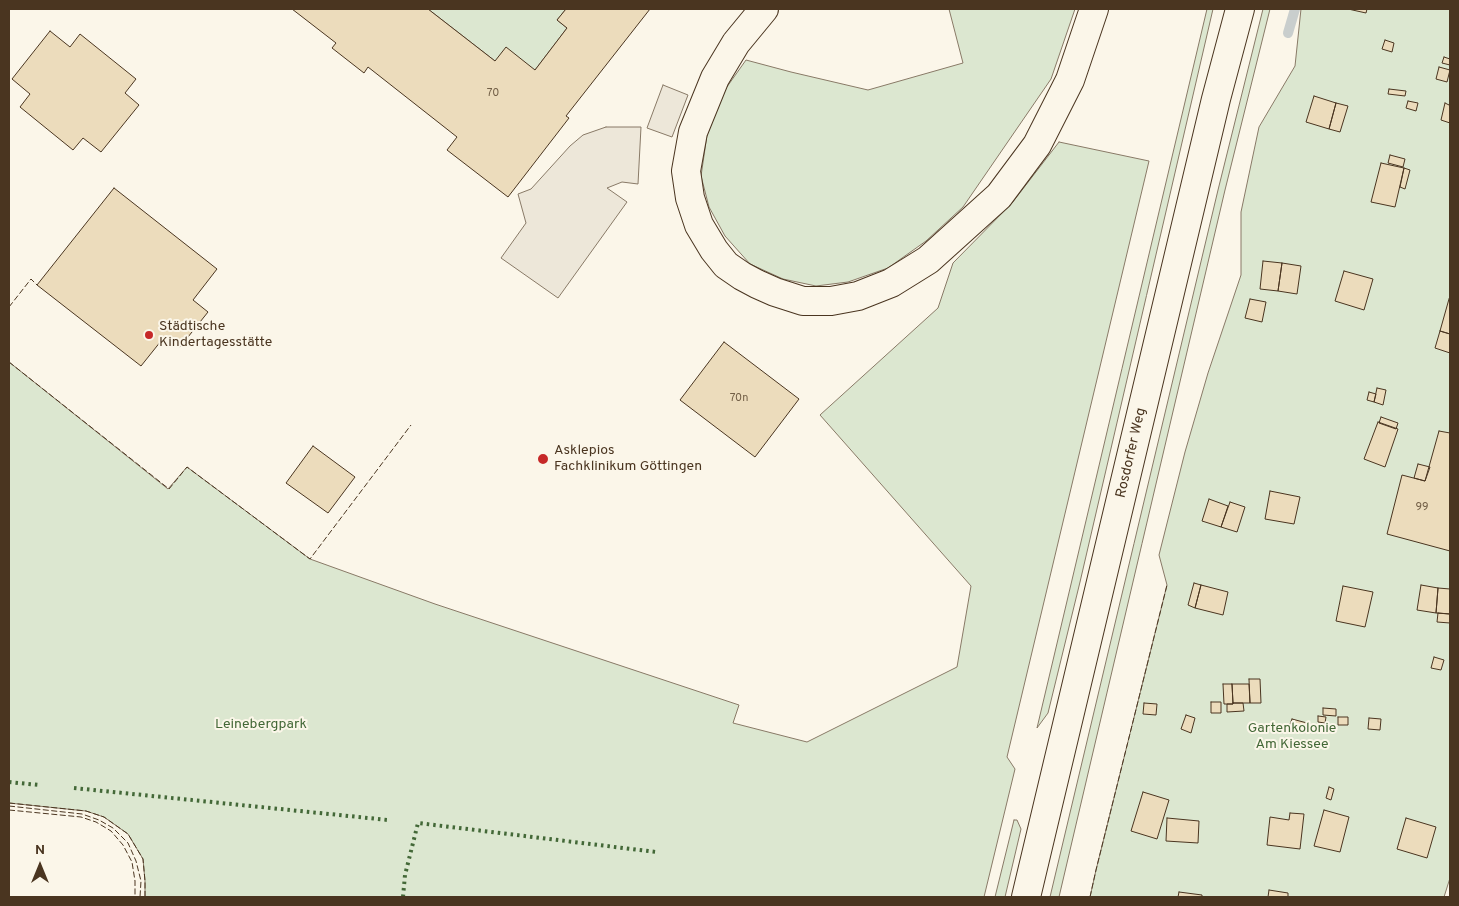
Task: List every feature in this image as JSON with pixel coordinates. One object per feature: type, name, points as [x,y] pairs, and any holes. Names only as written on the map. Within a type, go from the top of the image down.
[{"type":"main road","points":[[764,9],[736,43],[715,78],[693,132],[686,171],[690,198],[699,225],[714,250],[726,265],[742,276],[776,292],[803,301],[831,301],[858,296],[891,283],[928,260],[999,196],[1037,145],[1070,80],[1094,9]]},
{"type":"main road","name":"Rosdorfer Weg","points":[[1026,897],[1216,99],[1240,9]]},
{"type":"green space","points":[[428,9],[566,9],[557,20],[567,28],[535,70],[495,61]]},
{"type":"green space","points":[[949,9],[1075,9],[1051,79],[963,207],[926,241],[888,268],[848,282],[816,286],[783,279],[750,264],[725,236],[709,207],[701,176],[707,135],[724,91],[746,60],[868,90],[963,63]]},
{"type":"green space","points":[[1207,9],[1213,9],[1080,582],[1048,713],[1037,728]]},
{"type":"green space","points":[[1263,9],[1270,9],[1225,190],[1059,897],[1050,897],[1218,190]]},
{"type":"green space","name":"Gartenkolonie Am Kiessee","points":[[1301,9],[1450,9],[1450,878],[1444,897],[1090,897],[1167,585],[1159,555],[1185,452],[1208,373],[1241,275],[1241,212],[1259,127],[1295,66]]},
{"type":"green space","name":"Leinebergpark","points":[[1059,142],[1149,161],[1007,757],[1015,769],[984,897],[145,897],[143,859],[128,834],[104,817],[86,811],[9,803],[9,362],[168,489],[187,467],[310,559],[435,604],[739,705],[733,723],[807,742],[957,667],[971,586],[820,415],[938,308],[953,263],[1012,203]]},
{"type":"green space","points":[[1014,820],[1017,820],[1021,829],[1005,897],[995,897]]},
{"type":"shaded area","points":[[663,85],[688,95],[672,137],[647,128]]},
{"type":"shaded area","points":[[606,127],[641,127],[638,184],[622,182],[607,188],[627,202],[558,298],[501,258],[526,223],[518,194],[531,189],[570,146],[583,135]]},
{"type":"building","points":[[292,9],[428,9],[495,61],[506,47],[535,70],[567,28],[557,20],[566,9],[650,9],[566,116],[569,118],[508,197],[447,150],[457,137],[368,67],[364,73],[332,48],[336,43]]},
{"type":"building","points":[[1348,9],[1367,9],[1366,13]]},
{"type":"building","points":[[50,31],[70,47],[80,34],[136,79],[125,93],[139,105],[101,152],[83,138],[73,150],[20,107],[30,94],[12,79]]},
{"type":"building","points":[[1385,40],[1394,43],[1392,52],[1382,49]]},
{"type":"building","points":[[1444,57],[1450,59],[1450,65],[1442,63]]},
{"type":"building","points":[[1439,67],[1450,70],[1447,82],[1436,79]]},
{"type":"building","points":[[1389,89],[1406,91],[1405,96],[1388,94]]},
{"type":"building","points":[[1314,96],[1336,103],[1329,129],[1306,122]]},
{"type":"building","points":[[1408,101],[1418,103],[1416,111],[1406,108]]},
{"type":"building","points":[[1336,103],[1348,106],[1340,132],[1329,129]]},
{"type":"building","points":[[1445,103],[1449,105],[1450,103],[1450,123],[1441,120]]},
{"type":"building","points":[[1390,155],[1405,159],[1403,167],[1388,163]]},
{"type":"building","points":[[1381,163],[1404,168],[1395,207],[1371,202]]},
{"type":"building","points":[[1404,168],[1410,170],[1405,189],[1400,187]]},
{"type":"building","points":[[114,188],[217,269],[193,300],[208,312],[180,347],[165,336],[141,366],[37,285]]},
{"type":"building","points":[[1263,261],[1282,263],[1278,291],[1260,289]]},
{"type":"building","points":[[1282,263],[1301,266],[1297,294],[1278,291]]},
{"type":"building","points":[[1344,271],[1373,279],[1364,310],[1335,301]]},
{"type":"building","points":[[1250,299],[1266,302],[1262,322],[1245,318]]},
{"type":"building","points":[[1450,300],[1450,334],[1440,331]]},
{"type":"building","points":[[1440,331],[1450,334],[1450,353],[1435,348]]},
{"type":"building","points":[[724,342],[799,399],[755,457],[680,400]]},
{"type":"building","points":[[1377,388],[1386,390],[1383,405],[1374,402]]},
{"type":"building","points":[[1369,392],[1376,394],[1374,402],[1367,400]]},
{"type":"building","points":[[1381,417],[1398,423],[1396,429],[1379,423]]},
{"type":"building","points":[[1378,422],[1398,429],[1385,467],[1364,459]]},
{"type":"building","points":[[1439,431],[1450,433],[1450,551],[1387,534],[1402,475],[1425,481]]},
{"type":"building","points":[[313,446],[355,477],[328,513],[286,483]]},
{"type":"building","points":[[1418,464],[1430,467],[1425,481],[1414,478]]},
{"type":"building","points":[[1270,491],[1300,497],[1294,524],[1265,519]]},
{"type":"building","points":[[1209,499],[1228,506],[1221,527],[1202,521]]},
{"type":"building","points":[[1230,502],[1245,507],[1237,532],[1221,527]]},
{"type":"building","points":[[1194,583],[1201,585],[1195,608],[1188,605]]},
{"type":"building","points":[[1201,585],[1228,592],[1223,615],[1195,608]]},
{"type":"building","points":[[1421,585],[1438,588],[1436,613],[1417,610]]},
{"type":"building","points":[[1343,586],[1373,592],[1365,627],[1336,621]]},
{"type":"building","points":[[1438,588],[1450,589],[1450,614],[1436,613]]},
{"type":"building","points":[[1438,613],[1450,614],[1450,623],[1437,622]]},
{"type":"building","points":[[1434,657],[1444,660],[1441,670],[1431,668]]},
{"type":"building","points":[[1249,679],[1260,679],[1261,703],[1250,703]]},
{"type":"building","points":[[1223,684],[1232,684],[1233,704],[1224,704]]},
{"type":"building","points":[[1232,684],[1249,684],[1250,703],[1233,703]]},
{"type":"building","points":[[1211,702],[1221,702],[1221,713],[1211,713]]},
{"type":"building","points":[[1144,703],[1157,704],[1156,715],[1143,714]]},
{"type":"building","points":[[1243,703],[1244,711],[1227,712],[1227,704]]},
{"type":"building","points":[[1323,708],[1336,709],[1336,716],[1323,715]]},
{"type":"building","points":[[1186,715],[1195,718],[1191,733],[1181,729]]},
{"type":"building","points":[[1318,716],[1326,717],[1325,723],[1318,722]]},
{"type":"building","points":[[1338,717],[1348,717],[1348,725],[1338,725]]},
{"type":"building","points":[[1369,718],[1381,719],[1380,730],[1368,729]]},
{"type":"building","points":[[1292,719],[1307,723],[1306,728],[1290,724]]},
{"type":"building","points":[[1329,787],[1334,789],[1331,800],[1326,798]]},
{"type":"building","points":[[1143,792],[1169,800],[1157,839],[1131,831]]},
{"type":"building","points":[[1324,810],[1349,817],[1340,852],[1314,846]]},
{"type":"building","points":[[1290,813],[1304,814],[1300,849],[1267,845],[1270,817],[1289,820]]},
{"type":"building","points":[[1167,818],[1199,821],[1198,843],[1166,841]]},
{"type":"building","points":[[1406,818],[1436,827],[1427,858],[1397,849]]},
{"type":"building","points":[[1269,890],[1288,893],[1288,897],[1268,897]]},
{"type":"building","points":[[1179,892],[1202,895],[1202,897],[1178,897]]},
{"type":"waterway","points":[[1288,33],[1295,9]]},
{"type":"hedge","points":[[9,782],[39,785]]},
{"type":"hedge","points":[[74,788],[388,820]]},
{"type":"hedge","points":[[403,897],[405,875],[418,823],[656,852]]},
{"type":"fence","points":[[9,307],[31,279],[37,285]]},
{"type":"fence","points":[[9,362],[169,489],[187,467],[310,559],[411,425]]},
{"type":"fence","points":[[1090,897],[1167,585]]},
{"type":"fence","points":[[9,803],[86,811],[104,817],[128,834],[143,859],[145,897]]},
{"type":"fence","points":[[9,806],[82,814],[99,820],[113,828],[128,843],[136,861],[141,881],[140,897]]},
{"type":"fence","points":[[9,810],[81,817],[96,822],[111,831],[123,845],[132,862],[135,897]]},
{"type":"place","name":"Städtische Kindertagesstätte","points":[[149,335]]},
{"type":"place","name":"Asklepios Fachklinikum Göttingen","points":[[543,459]]}]
